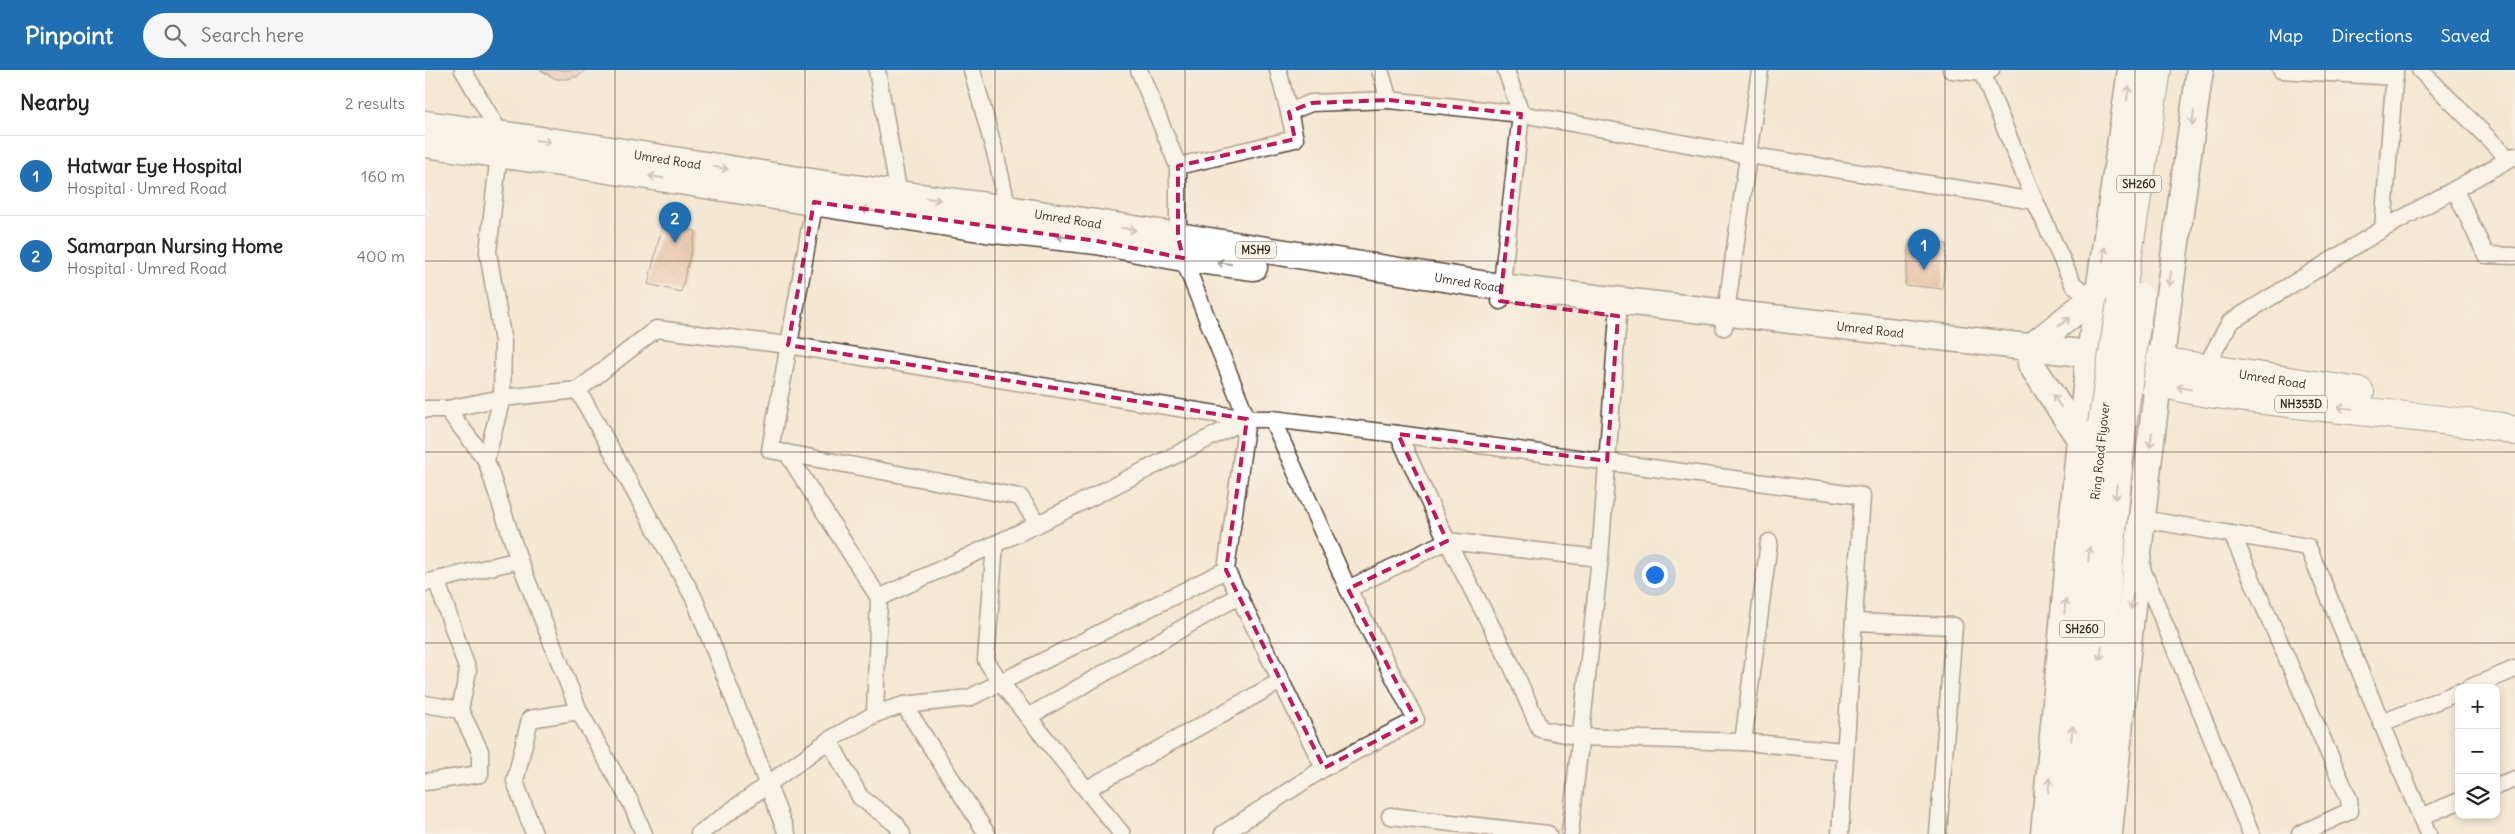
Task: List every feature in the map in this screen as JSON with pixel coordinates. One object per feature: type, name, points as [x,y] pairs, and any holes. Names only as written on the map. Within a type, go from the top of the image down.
[{"type":"highway","name":"Ring Road Flyover","points":[[2062,834],[2114,298],[2157,70]]},
{"type":"highway","name":"Ring Road Flyover","points":[[2114,298],[2175,70]]},
{"type":"highway","name":"NH353D","points":[[2089,362],[2109,372],[2159,372],[2213,394],[2406,415],[2501,427],[2515,431]]},
{"type":"highway","name":"Umred Road","points":[[2159,372],[2205,368],[2515,416]]},
{"type":"highway","name":"Ring Road Flyover","points":[[2084,834],[2101,429]]},
{"type":"main road","points":[[2044,834],[2101,429],[2089,362],[2114,298],[2131,70]]},
{"type":"main road","points":[[2109,834],[2137,557],[2159,372],[2200,70]]},
{"type":"main road","name":"Umred Road","points":[[425,124],[499,144],[901,205],[1008,208],[1180,247],[1500,294],[2089,362]]},
{"type":"main road","points":[[425,144],[499,144]]},
{"type":"main road","points":[[901,205],[987,229],[1097,241],[1180,247]]},
{"type":"main road","points":[[1500,294],[1678,325],[1725,321]]},
{"type":"main road","points":[[2101,429],[2031,356],[2080,308],[2114,298]]},
{"type":"street","points":[[463,70],[499,144],[489,252],[503,342],[502,398],[486,460]]},
{"type":"street","points":[[877,70],[901,205]]},
{"type":"street","points":[[972,70],[1008,208]]},
{"type":"street","points":[[1139,70],[1178,166],[1180,247],[1247,419],[1226,570],[1324,768]]},
{"type":"street","points":[[1178,166],[1295,138],[1278,70]]},
{"type":"street","points":[[1380,70],[1389,100]]},
{"type":"street","points":[[1500,294],[1521,114],[1506,70]]},
{"type":"street","points":[[1725,321],[1760,70]]},
{"type":"street","points":[[1951,70],[1985,71],[2035,202],[2073,284],[2081,290],[2114,298],[2166,316]]},
{"type":"street","points":[[2281,70],[2395,73],[2383,229]]},
{"type":"street","points":[[2205,368],[2230,322],[2383,229],[2512,158],[2420,70]]},
{"type":"street","points":[[1289,112],[1311,104],[1389,100],[1521,114],[1748,155],[2035,202]]},
{"type":"street","points":[[2455,190],[2486,255],[2515,256]]},
{"type":"street","points":[[816,192],[770,450],[1020,497],[1038,524]]},
{"type":"street","points":[[1570,834],[1579,737],[1600,558],[1618,316]]},
{"type":"street","points":[[425,410],[447,409],[502,398],[579,390],[656,329],[789,345],[1247,419],[1272,419],[1398,434],[1862,496],[1840,834]]},
{"type":"street","points":[[579,390],[694,598],[787,834]]},
{"type":"street","points":[[447,409],[486,460],[519,560],[579,711],[631,803],[644,834]]},
{"type":"street","points":[[879,598],[1038,524],[1247,419]]},
{"type":"street","points":[[1223,834],[1324,768],[1416,720],[1348,588],[1272,419]]},
{"type":"street","points":[[1398,434],[1447,541],[1511,664],[1539,729],[1579,737],[1743,742],[1845,751]]},
{"type":"street","points":[[787,453],[879,598],[875,714]]},
{"type":"street","points":[[2142,518],[2308,547],[2429,834]]},
{"type":"street","points":[[2231,534],[2349,799],[2350,811],[2300,834]]},
{"type":"street","points":[[1348,588],[1447,541],[1600,558]]},
{"type":"street","points":[[1743,742],[1769,542]]},
{"type":"street","points":[[995,544],[986,660],[1000,682],[1122,834]]},
{"type":"street","points":[[2137,557],[2251,834]]},
{"type":"street","points":[[425,782],[480,774],[480,751],[460,710],[469,670],[431,583],[519,560]]},
{"type":"street","points":[[699,834],[829,740],[875,714],[904,705],[969,698],[1226,570]]},
{"type":"street","points":[[1028,717],[1240,595]]},
{"type":"street","points":[[1853,622],[1953,626],[1939,834]]},
{"type":"street","points":[[2479,684],[2515,669]]},
{"type":"street","points":[[1087,789],[1281,681]]},
{"type":"street","points":[[2382,723],[2455,694]]},
{"type":"street","points":[[425,704],[460,710]]},
{"type":"street","points":[[904,705],[987,834]]},
{"type":"street","points":[[534,834],[515,781],[530,720],[579,711]]},
{"type":"street","points":[[829,740],[860,797],[896,824],[902,834]]},
{"type":"street","points":[[2500,785],[2515,779]]},
{"type":"street","points":[[2421,817],[2455,804]]},
{"type":"street","points":[[1390,816],[1547,834]]},
{"type":"highlighted area","points":[[1389,100],[1521,114],[1500,301],[1618,316],[1607,461],[1398,434],[1447,541],[1348,589],[1416,720],[1324,768],[1226,570],[1247,419],[788,345],[814,202],[1097,241],[1183,258],[1178,237],[1178,166],[1295,139],[1289,112],[1311,103]]},
{"type":"building","points":[[540,70],[585,70],[578,76],[556,79]]},
{"type":"building","points":[[663,223],[696,231],[681,292],[648,284]]},
{"type":"building","points":[[1910,240],[1947,244],[1942,289],[1905,285]]},
{"type":"place","name":"Samarpan Nursing Home","points":[[675,243]]},
{"type":"place","name":"Hatwar Eye Hospital","points":[[1924,270]]}]
